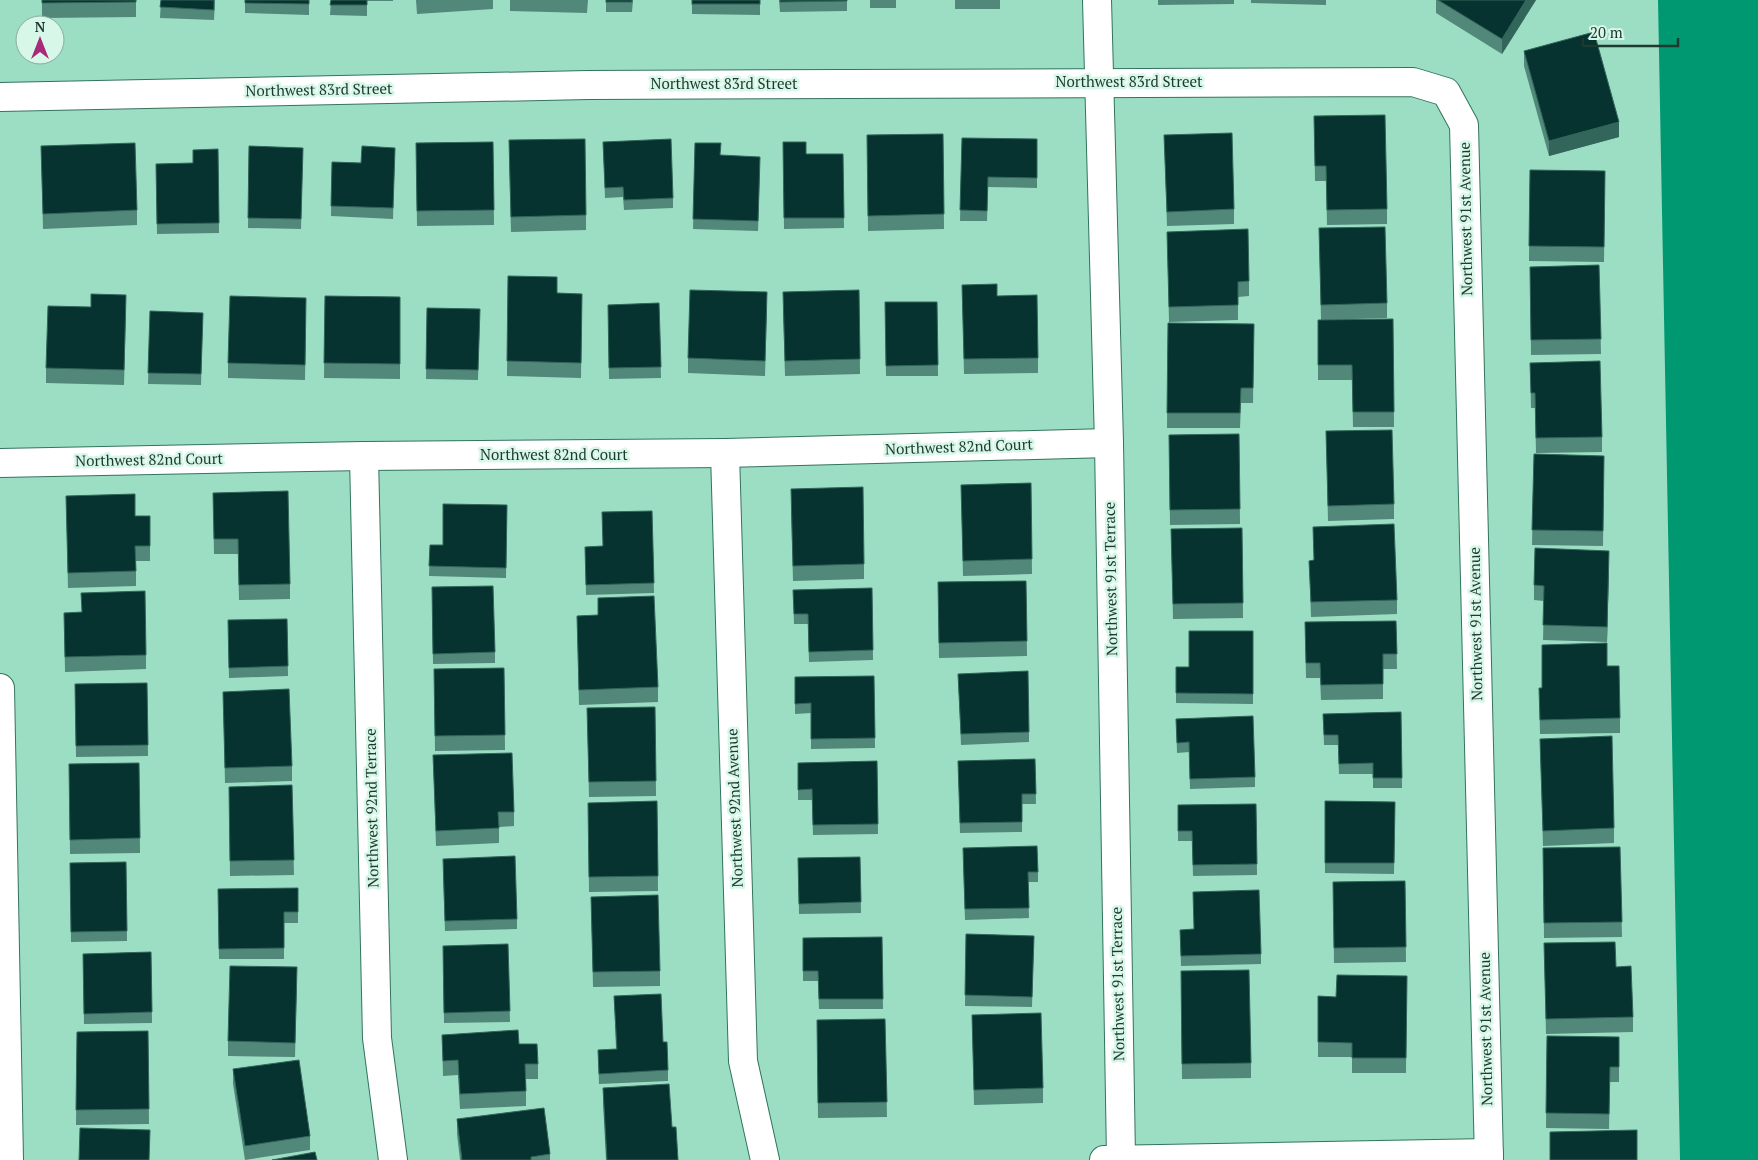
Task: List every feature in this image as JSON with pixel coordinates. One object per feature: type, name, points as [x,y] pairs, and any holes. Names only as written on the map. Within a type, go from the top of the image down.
[{"type":"street","name":"Northwest 91st Terrace","points":[[1097,0],[1108,443],[1112,1159]]},
{"type":"street","name":"Northwest 83rd Street","points":[[0,97],[578,85],[1098,82],[1413,82],[1446,92]]},
{"type":"street","name":"Northwest 91st Avenue","points":[[1446,92],[1464,125],[1490,1156]]},
{"type":"street","name":"Northwest 82nd Court","points":[[0,463],[364,456],[725,453],[1108,443]]},
{"type":"street","name":"Northwest 92nd Avenue","points":[[725,453],[743,1061],[765,1160]]},
{"type":"street","name":"Northwest 92nd Terrace","points":[[364,456],[377,1038],[393,1160]]},
{"type":"street","points":[[0,688],[9,1160]]},
{"type":"street","points":[[1112,1159],[1490,1156]]},
{"type":"shaded area","points":[[1658,0],[1758,0],[1758,1160],[1680,1160]]},
{"type":"building","points":[[42,0],[136,0],[136,2],[42,3]]},
{"type":"building","points":[[161,0],[214,0],[214,10],[160,7]]},
{"type":"building","points":[[245,0],[309,0],[309,4],[245,3]]},
{"type":"building","points":[[331,0],[367,0],[367,5],[330,5]]},
{"type":"building","points":[[606,0],[632,0],[632,2],[606,2]]},
{"type":"building","points":[[692,0],[760,0],[760,4],[692,4]]},
{"type":"building","points":[[780,0],[847,0],[847,1],[780,2]]},
{"type":"building","points":[[1438,0],[1526,0],[1502,39]]},
{"type":"building","points":[[1594,32],[1619,122],[1549,141],[1524,51]]},
{"type":"building","points":[[1385,115],[1387,209],[1327,210],[1326,166],[1315,166],[1314,116]]},
{"type":"building","points":[[1232,133],[1234,209],[1167,212],[1164,135]]},
{"type":"building","points":[[943,134],[944,214],[868,216],[867,135]]},
{"type":"building","points":[[962,138],[1037,139],[1037,178],[988,177],[987,211],[960,210]]},
{"type":"building","points":[[585,139],[586,215],[511,217],[509,140]]},
{"type":"building","points":[[671,139],[673,198],[624,200],[623,187],[605,188],[603,142]]},
{"type":"building","points":[[493,142],[494,210],[417,211],[416,143]]},
{"type":"building","points":[[783,142],[806,142],[806,154],[843,154],[844,218],[784,218]]},
{"type":"building","points":[[135,143],[137,210],[43,214],[41,146]]},
{"type":"building","points":[[695,143],[721,143],[720,155],[760,157],[758,221],[693,219]]},
{"type":"building","points":[[249,146],[303,148],[301,219],[248,218]]},
{"type":"building","points":[[362,146],[395,148],[393,208],[331,206],[332,162],[361,163]]},
{"type":"building","points":[[218,149],[219,223],[157,224],[156,164],[193,163],[193,150]]},
{"type":"building","points":[[1530,170],[1605,171],[1604,247],[1529,246]]},
{"type":"building","points":[[1385,227],[1387,303],[1321,305],[1319,228]]},
{"type":"building","points":[[1248,229],[1249,281],[1238,282],[1238,305],[1169,307],[1167,232]]},
{"type":"building","points":[[1599,265],[1601,339],[1531,340],[1530,267]]},
{"type":"building","points":[[508,276],[557,277],[557,293],[582,294],[581,363],[507,361]]},
{"type":"building","points":[[997,284],[997,296],[1037,295],[1038,358],[964,359],[962,285]]},
{"type":"building","points":[[690,290],[767,292],[765,361],[688,358]]},
{"type":"building","points":[[859,290],[860,359],[785,361],[783,292]]},
{"type":"building","points":[[91,294],[126,295],[124,370],[46,368],[48,306],[91,307]]},
{"type":"building","points":[[230,296],[306,298],[305,365],[228,363]]},
{"type":"building","points":[[325,296],[400,297],[400,364],[324,363]]},
{"type":"building","points":[[885,302],[937,302],[938,365],[886,366]]},
{"type":"building","points":[[659,303],[661,367],[609,368],[608,305]]},
{"type":"building","points":[[427,308],[480,309],[478,370],[426,369]]},
{"type":"building","points":[[150,311],[203,313],[201,374],[148,373]]},
{"type":"building","points":[[1393,319],[1394,412],[1353,412],[1352,365],[1318,365],[1318,320]]},
{"type":"building","points":[[1168,323],[1254,324],[1253,388],[1241,388],[1240,413],[1167,413]]},
{"type":"building","points":[[1600,361],[1602,437],[1536,438],[1535,393],[1531,393],[1530,363]]},
{"type":"building","points":[[1392,430],[1394,504],[1328,506],[1326,431]]},
{"type":"building","points":[[1239,434],[1240,509],[1170,510],[1169,435]]},
{"type":"building","points":[[1534,454],[1604,456],[1603,531],[1532,530]]},
{"type":"building","points":[[1031,483],[1032,559],[963,561],[961,485]]},
{"type":"building","points":[[863,487],[864,564],[793,566],[791,489]]},
{"type":"building","points":[[288,491],[290,584],[239,585],[238,539],[214,539],[213,493]]},
{"type":"building","points":[[135,494],[135,516],[150,516],[150,546],[135,546],[136,571],[68,573],[66,496]]},
{"type":"building","points":[[443,504],[507,505],[506,568],[429,566],[430,545],[443,545]]},
{"type":"building","points":[[652,511],[654,583],[586,585],[585,547],[603,546],[602,512]]},
{"type":"building","points":[[1394,524],[1397,600],[1311,602],[1309,561],[1314,560],[1313,527]]},
{"type":"building","points":[[1242,528],[1243,603],[1173,604],[1171,529]]},
{"type":"building","points":[[1535,548],[1609,551],[1607,627],[1543,625],[1544,586],[1534,585]]},
{"type":"building","points":[[1026,581],[1027,641],[939,643],[938,582]]},
{"type":"building","points":[[493,586],[495,652],[433,654],[432,587]]},
{"type":"building","points":[[872,588],[873,650],[809,652],[808,614],[794,614],[793,590]]},
{"type":"building","points":[[145,591],[146,655],[65,657],[64,613],[82,612],[81,593]]},
{"type":"building","points":[[654,596],[658,687],[579,690],[577,616],[598,615],[598,598]]},
{"type":"building","points":[[287,619],[288,666],[229,668],[228,620]]},
{"type":"building","points":[[1396,621],[1397,654],[1383,654],[1383,684],[1321,685],[1320,663],[1306,663],[1305,622]]},
{"type":"building","points":[[1189,631],[1253,631],[1253,694],[1176,693],[1176,667],[1189,667]]},
{"type":"building","points":[[1607,643],[1607,666],[1619,666],[1620,718],[1540,720],[1539,688],[1542,688],[1542,645]]},
{"type":"building","points":[[504,668],[505,735],[435,736],[434,669]]},
{"type":"building","points":[[1028,671],[1029,732],[961,734],[958,674]]},
{"type":"building","points":[[874,676],[875,738],[811,739],[811,703],[795,704],[795,677]]},
{"type":"building","points":[[147,683],[148,745],[76,746],[75,684]]},
{"type":"building","points":[[289,689],[292,766],[225,768],[223,692]]},
{"type":"building","points":[[655,707],[656,781],[589,782],[587,708]]},
{"type":"building","points":[[1401,712],[1402,778],[1373,778],[1373,763],[1339,764],[1338,735],[1324,735],[1323,714]]},
{"type":"building","points":[[1253,716],[1255,777],[1190,779],[1189,742],[1177,743],[1176,719]]},
{"type":"building","points":[[1612,736],[1614,828],[1543,831],[1540,739]]},
{"type":"building","points":[[512,753],[514,812],[498,812],[499,828],[436,831],[433,755]]},
{"type":"building","points":[[1035,759],[1036,794],[1022,794],[1022,822],[960,823],[958,761]]},
{"type":"building","points":[[877,761],[878,824],[813,825],[812,789],[798,790],[798,763]]},
{"type":"building","points":[[139,763],[140,838],[70,840],[69,764]]},
{"type":"building","points":[[292,785],[294,860],[230,861],[229,787]]},
{"type":"building","points":[[657,801],[658,876],[589,877],[588,803]]},
{"type":"building","points":[[1325,801],[1395,802],[1394,863],[1325,863]]},
{"type":"building","points":[[1256,804],[1257,864],[1193,865],[1192,831],[1178,831],[1178,805]]},
{"type":"building","points":[[1037,846],[1038,872],[1028,872],[1029,908],[965,909],[963,848]]},
{"type":"building","points":[[1620,847],[1622,922],[1544,923],[1543,848]]},
{"type":"building","points":[[515,856],[517,919],[445,921],[443,859]]},
{"type":"building","points":[[860,857],[861,902],[799,904],[798,858]]},
{"type":"building","points":[[126,862],[127,931],[71,932],[70,863]]},
{"type":"building","points":[[1405,881],[1406,947],[1334,948],[1333,882]]},
{"type":"building","points":[[298,888],[298,912],[284,912],[284,948],[219,949],[218,889]]},
{"type":"building","points":[[1259,890],[1261,954],[1181,956],[1180,930],[1194,929],[1193,892]]},
{"type":"building","points":[[658,895],[660,971],[593,972],[591,897]]},
{"type":"building","points":[[966,934],[1034,936],[1032,997],[965,995]]},
{"type":"building","points":[[882,937],[883,999],[819,999],[818,971],[803,971],[803,938]]},
{"type":"building","points":[[1615,942],[1616,967],[1631,966],[1633,1017],[1546,1019],[1544,943]]},
{"type":"building","points":[[508,944],[510,1011],[444,1013],[443,946]]},
{"type":"building","points":[[151,952],[152,1012],[84,1014],[83,954]]},
{"type":"building","points":[[230,966],[297,967],[295,1043],[228,1041]]},
{"type":"building","points":[[1249,970],[1251,1063],[1182,1064],[1181,971]]},
{"type":"building","points":[[1337,975],[1407,976],[1406,1058],[1352,1058],[1352,1043],[1318,1042],[1318,996],[1336,997]]},
{"type":"building","points":[[661,994],[663,1042],[667,1042],[668,1070],[599,1074],[598,1050],[617,1049],[614,996]]},
{"type":"building","points":[[1041,1013],[1043,1088],[974,1090],[972,1015]]},
{"type":"building","points":[[885,1019],[887,1102],[818,1103],[817,1020]]},
{"type":"building","points":[[518,1030],[519,1044],[537,1044],[538,1064],[525,1064],[526,1091],[460,1094],[458,1060],[443,1061],[442,1035]]},
{"type":"building","points":[[148,1031],[149,1109],[76,1110],[77,1032]]},
{"type":"building","points":[[1547,1036],[1619,1037],[1619,1067],[1610,1067],[1609,1114],[1546,1113]]},
{"type":"building","points":[[299,1060],[310,1136],[245,1146],[233,1069]]},
{"type":"building","points":[[669,1084],[672,1127],[676,1127],[678,1160],[607,1160],[603,1088]]},
{"type":"building","points":[[544,1108],[550,1154],[531,1157],[531,1160],[462,1160],[457,1119]]},
{"type":"building","points":[[80,1128],[150,1130],[149,1160],[79,1160]]},
{"type":"building","points":[[1637,1130],[1637,1160],[1550,1160],[1550,1132]]},
{"type":"building","points":[[315,1152],[317,1160],[272,1160]]}]
